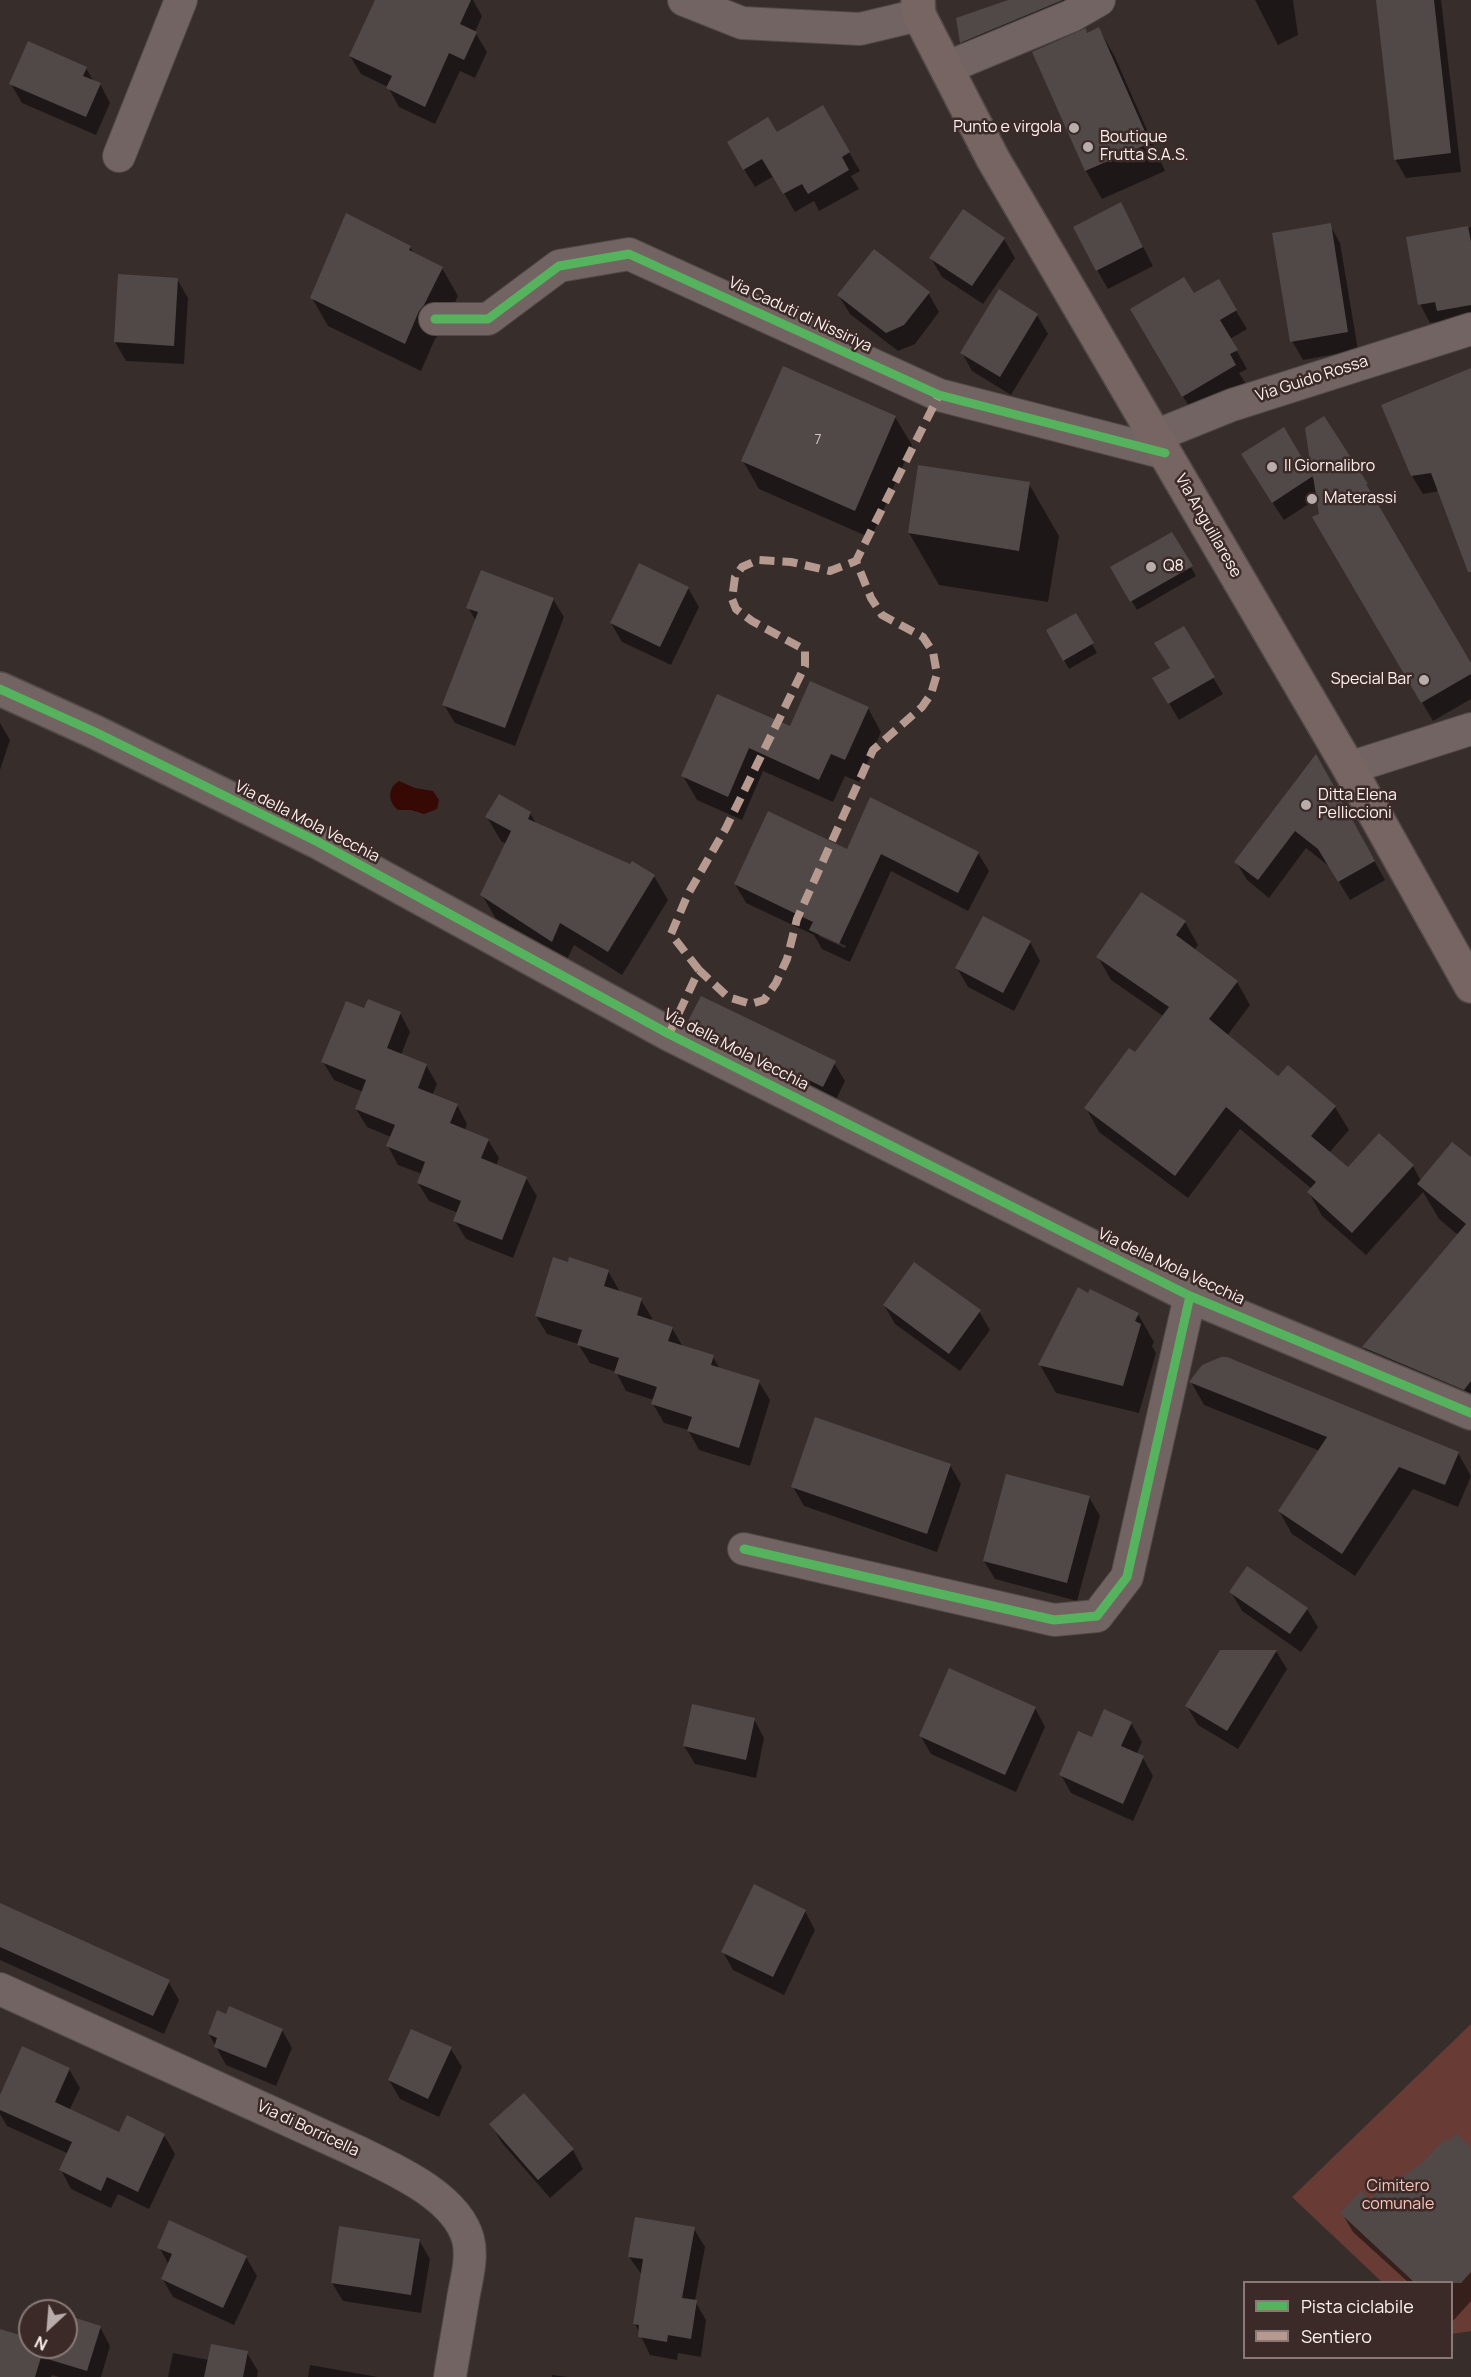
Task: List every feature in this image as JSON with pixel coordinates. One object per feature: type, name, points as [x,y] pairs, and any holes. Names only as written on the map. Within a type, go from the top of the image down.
[{"type":"main road","name":"Via Anguillarese","points":[[918,7],[946,68],[993,159],[1349,768],[1471,986]]},
{"type":"street","points":[[118,156],[181,0]]},
{"type":"street","points":[[684,0],[742,23],[860,29],[918,7]]},
{"type":"street","points":[[946,68],[1071,16],[1099,0]]},
{"type":"street","name":"Via Caduti di Nissiriya","points":[[435,319],[488,319],[559,266],[629,254],[939,395],[1160,445]]},
{"type":"street","name":"Via Guido Rossa","points":[[1160,445],[1232,405],[1471,329]]},
{"type":"street","name":"Via della Mola Vecchia","points":[[0,689],[95,732],[318,842],[669,1034],[1190,1296],[1471,1413]]},
{"type":"street","points":[[1349,768],[1471,729]]},
{"type":"street","points":[[744,1549],[1054,1620],[1097,1616],[1127,1577],[1190,1296]]},
{"type":"street","name":"Via di Borricella","points":[[0,1989],[397,2170],[434,2194],[456,2216],[468,2239],[469,2263],[450,2377]]},
{"type":"green space","name":"Cimitero comunale","points":[[1471,2024],[1471,2331],[1453,2334],[1453,2281],[1381,2281],[1292,2197]]},
{"type":"shaded area","points":[[399,781],[415,788],[433,791],[439,800],[437,809],[424,814],[411,810],[398,810],[392,803],[390,795],[392,787]]},
{"type":"building","points":[[375,0],[471,0],[460,24],[477,32],[464,60],[449,53],[425,107],[386,88],[392,76],[349,56]]},
{"type":"building","points":[[1008,0],[1063,0],[960,43],[956,18]]},
{"type":"building","points":[[1376,0],[1434,0],[1451,153],[1394,160]]},
{"type":"building","points":[[1099,27],[1150,143],[1085,171],[1032,52],[1086,28],[1087,33]]},
{"type":"building","points":[[28,41],[87,67],[83,76],[101,83],[86,117],[9,84]]},
{"type":"building","points":[[823,105],[850,152],[842,157],[849,170],[808,194],[802,184],[783,194],[762,159],[743,170],[727,142],[768,117],[777,132]]},
{"type":"building","points":[[1121,202],[1143,247],[1096,271],[1073,227]]},
{"type":"building","points":[[963,209],[1005,238],[972,286],[929,258]]},
{"type":"building","points":[[346,213],[411,246],[409,250],[443,267],[419,311],[405,344],[310,298]]},
{"type":"building","points":[[1331,223],[1348,332],[1290,342],[1272,233]]},
{"type":"building","points":[[1468,226],[1471,242],[1471,305],[1437,311],[1435,302],[1418,305],[1406,237]]},
{"type":"building","points":[[874,249],[930,292],[904,325],[886,333],[837,295]]},
{"type":"building","points":[[118,274],[178,278],[174,346],[114,342]]},
{"type":"building","points":[[1184,277],[1194,293],[1219,279],[1237,310],[1220,320],[1238,350],[1230,354],[1236,365],[1182,397],[1130,309]]},
{"type":"building","points":[[999,289],[1038,314],[1000,377],[960,353]]},
{"type":"building","points":[[783,366],[896,416],[855,511],[741,461]]},
{"type":"building","points":[[1471,368],[1471,572],[1468,572],[1431,473],[1411,476],[1381,405]]},
{"type":"building","points":[[1324,416],[1368,484],[1366,484],[1471,663],[1471,674],[1421,703],[1312,517],[1319,514],[1313,476],[1272,503],[1241,454],[1284,427],[1312,475],[1305,428]]},
{"type":"building","points":[[918,465],[1030,482],[1019,551],[908,533]]},
{"type":"building","name":"Q8","points":[[1172,532],[1193,566],[1130,602],[1110,567]]},
{"type":"building","points":[[639,563],[689,587],[660,647],[610,623]]},
{"type":"building","points":[[481,570],[554,598],[505,728],[442,705],[478,612],[466,608]]},
{"type":"building","points":[[1076,613],[1094,643],[1063,661],[1046,630]]},
{"type":"building","points":[[1184,626],[1215,677],[1168,704],[1152,678],[1170,668],[1154,643]]},
{"type":"building","points":[[810,681],[869,707],[845,760],[831,754],[819,780],[749,748],[728,797],[681,776],[717,694],[790,726]]},
{"type":"building","points":[[1316,754],[1375,861],[1338,882],[1318,849],[1295,831],[1258,880],[1234,862]]},
{"type":"building","points":[[499,794],[531,812],[528,819],[630,864],[632,861],[655,875],[608,952],[560,923],[552,942],[480,895],[511,831],[485,817]]},
{"type":"building","points":[[870,797],[979,852],[958,893],[881,854],[839,944],[809,930],[813,922],[734,884],[768,811],[847,849]]},
{"type":"building","points":[[1141,892],[1186,921],[1176,935],[1238,981],[1209,1019],[1278,1076],[1288,1065],[1336,1106],[1311,1136],[1348,1167],[1379,1133],[1414,1165],[1352,1233],[1307,1192],[1316,1182],[1226,1107],[1175,1176],[1084,1108],[1129,1048],[1135,1052],[1169,1007],[1096,957]]},
{"type":"building","points":[[983,916],[1031,941],[1003,993],[955,968]]},
{"type":"building","points":[[701,996],[836,1061],[823,1087],[688,1021]]},
{"type":"building","points":[[368,999],[401,1012],[387,1048],[427,1064],[418,1088],[458,1104],[450,1123],[489,1139],[481,1158],[527,1177],[502,1240],[453,1221],[461,1201],[417,1183],[425,1162],[386,1146],[395,1125],[355,1109],[366,1080],[321,1062],[346,1001],[364,1008]]},
{"type":"building","points":[[1452,1142],[1471,1157],[1471,1381],[1464,1390],[1362,1347],[1466,1224],[1417,1184]]},
{"type":"building","points":[[553,1257],[568,1262],[569,1257],[609,1270],[604,1286],[642,1298],[637,1315],[673,1327],[668,1341],[714,1355],[711,1365],[760,1380],[739,1448],[687,1431],[692,1417],[651,1404],[657,1387],[614,1373],[619,1358],[577,1345],[582,1330],[535,1316]]},
{"type":"building","points":[[914,1262],[981,1310],[949,1354],[883,1305]]},
{"type":"building","points":[[1078,1287],[1088,1293],[1090,1289],[1139,1313],[1135,1321],[1141,1324],[1123,1386],[1038,1365]]},
{"type":"building","points":[[1221,1357],[1227,1357],[1459,1452],[1445,1485],[1399,1467],[1342,1554],[1278,1511],[1327,1437],[1189,1382],[1202,1365]]},
{"type":"building","points":[[815,1417],[951,1464],[927,1534],[791,1487]]},
{"type":"building","points":[[1006,1474],[1090,1496],[1067,1583],[983,1561]]},
{"type":"building","points":[[1247,1566],[1308,1608],[1290,1634],[1229,1592]]},
{"type":"building","points":[[1220,1650],[1277,1650],[1227,1731],[1185,1706]]},
{"type":"building","points":[[949,1668],[1036,1707],[1005,1775],[919,1736]]},
{"type":"building","points":[[692,1704],[755,1718],[746,1760],[683,1746]]},
{"type":"building","points":[[1104,1709],[1132,1722],[1121,1746],[1144,1756],[1123,1804],[1059,1775],[1078,1731],[1092,1737]]},
{"type":"building","points":[[754,1884],[806,1910],[773,1977],[721,1952]]},
{"type":"building","points":[[0,1903],[170,1980],[153,2016],[0,1947]]},
{"type":"building","points":[[229,2006],[283,2029],[266,2068],[214,2047],[217,2038],[208,2034],[217,2010],[226,2014]]},
{"type":"building","points":[[411,2029],[452,2047],[428,2099],[388,2080]]},
{"type":"building","points":[[22,2046],[70,2068],[55,2102],[119,2132],[127,2115],[165,2134],[138,2192],[107,2177],[101,2191],[59,2170],[72,2142],[0,2110],[0,2095]]},
{"type":"building","points":[[524,2093],[574,2149],[538,2180],[489,2124]]},
{"type":"building","points":[[1456,2133],[1471,2148],[1471,2272],[1461,2283],[1413,2281],[1340,2213],[1361,2191],[1370,2199],[1389,2180],[1393,2184],[1423,2162],[1446,2138],[1449,2141]]},
{"type":"building","points":[[635,2217],[695,2227],[682,2298],[697,2300],[691,2339],[668,2335],[667,2342],[638,2337],[639,2325],[633,2324],[643,2259],[628,2257]]},
{"type":"building","points":[[169,2220],[247,2256],[223,2308],[161,2279],[172,2254],[157,2248]]},
{"type":"building","points":[[339,2226],[420,2239],[411,2295],[331,2283]]},
{"type":"building","points":[[78,2319],[101,2326],[87,2371],[48,2359],[78,2359]]},
{"type":"building","points":[[0,2329],[18,2334],[18,2359],[40,2359],[35,2377],[0,2377]]},
{"type":"building","points":[[211,2344],[248,2351],[243,2377],[204,2377]]},
{"type":"marked path","points":[[669,1034],[699,970],[728,997],[751,1004],[764,1000],[776,983],[787,959],[797,919],[873,750],[922,707],[931,694],[937,674],[933,652],[923,637],[882,615],[871,598],[856,561],[939,395]]},
{"type":"marked path","points":[[699,970],[671,934],[688,894],[726,828],[805,666],[805,650],[752,621],[736,609],[732,599],[735,577],[742,567],[758,560],[791,562],[830,571],[856,561]]},
{"type":"cycle path","points":[[435,319],[488,319],[559,266],[629,254],[939,395],[1165,453]]},
{"type":"cycle path","points":[[0,689],[95,732],[318,842],[669,1034],[1190,1296],[1471,1413]]},
{"type":"cycle path","points":[[744,1549],[1054,1620],[1097,1616],[1127,1577],[1190,1296]]},
{"type":"place","name":"Punto e virgola","points":[[1074,128]]},
{"type":"place","name":"Boutique Frutta S.A.S.","points":[[1088,147]]},
{"type":"place","name":"Il Giornalibro","points":[[1272,467]]},
{"type":"place","name":"Materassi","points":[[1312,499]]},
{"type":"place","name":"Q8","points":[[1151,567]]},
{"type":"place","name":"Special Bar","points":[[1424,680]]},
{"type":"place","name":"Ditta Elena Pelliccioni","points":[[1306,805]]}]
